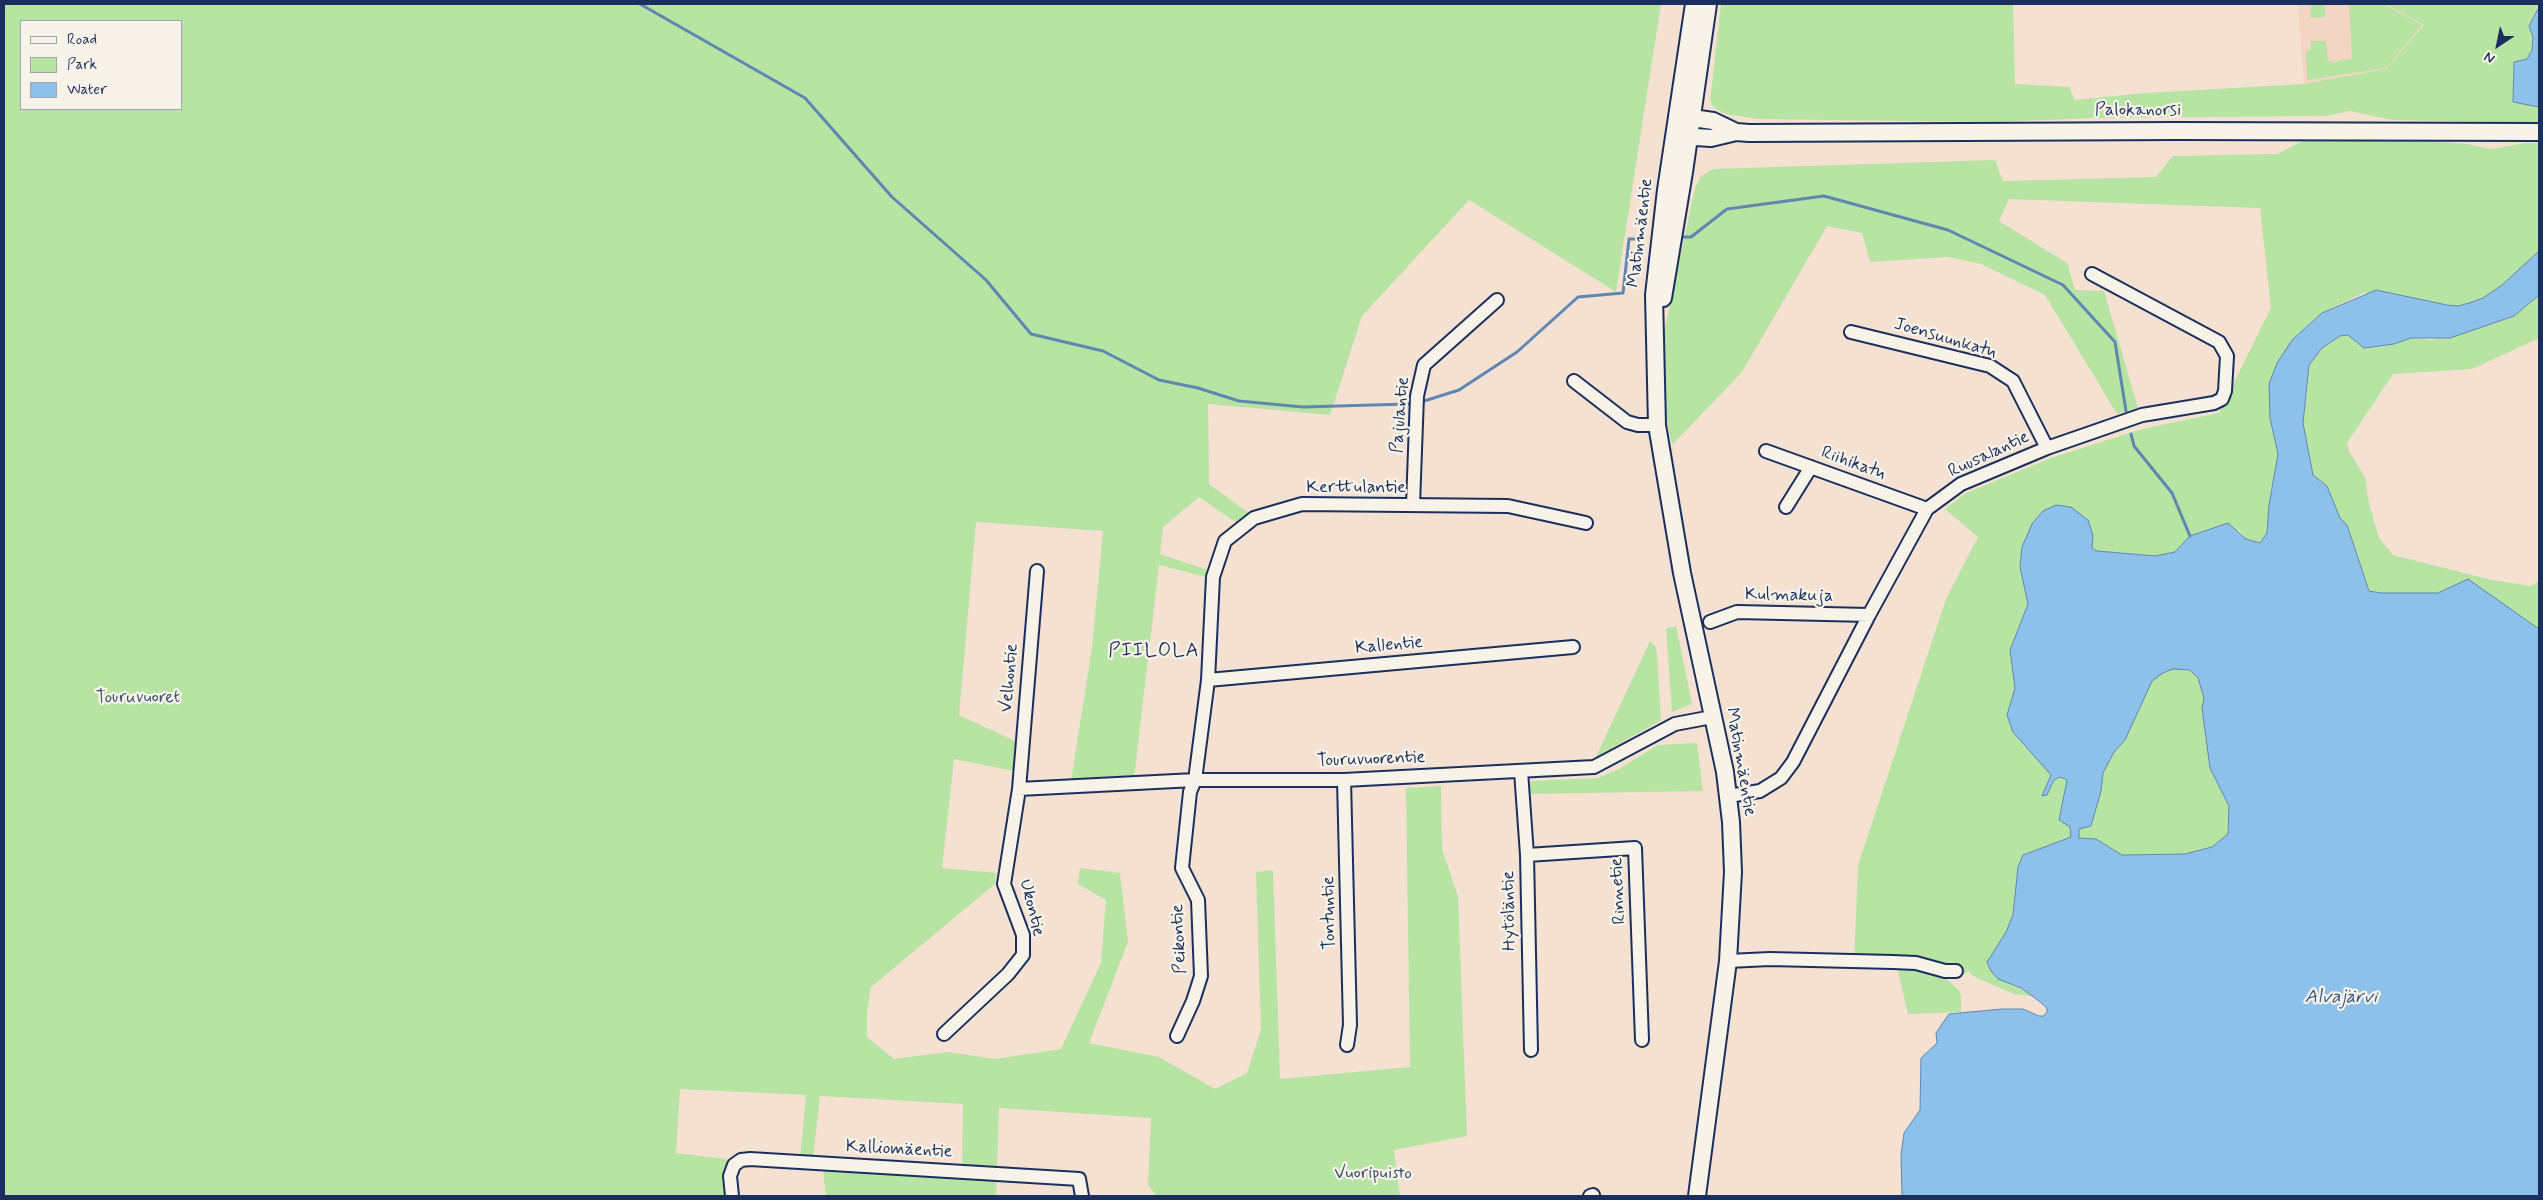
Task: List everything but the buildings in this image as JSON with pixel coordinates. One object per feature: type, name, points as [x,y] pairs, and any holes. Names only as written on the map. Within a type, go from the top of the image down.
[{"type":"main road","points":[[1685,118],[1694,4]]},
{"type":"main road","points":[[1685,118],[1708,4]]},
{"type":"main road","name":"Palokanorsi","points":[[1685,118],[1719,123],[1736,132]]},
{"type":"main road","name":"Matinmäentie","points":[[1685,118],[1672,250],[1655,337],[1657,425],[1682,573],[1728,796],[1733,872],[1728,961],[1697,1196]]},
{"type":"main road","name":"Palokanorsi","points":[[1682,136],[1711,138],[1736,132],[2539,132]]},
{"type":"street","name":"Ruusalantie","points":[[1728,796],[1760,791],[1781,778],[1793,762],[1869,615],[1927,510],[1961,484],[2047,448],[2142,415],[2214,403],[2222,399],[2225,391],[2227,356],[2219,342],[2092,274]]},
{"type":"street","name":"Pajulantie","points":[[1413,506],[1417,396],[1424,365],[1496,300]]},
{"type":"street","name":"Joensuunkatu","points":[[1851,332],[1990,366],[2013,381],[2047,448]]},
{"type":"street","points":[[1574,381],[1627,422],[1638,425],[1657,425]]},
{"type":"street","name":"Riihikatu","points":[[1766,451],[1927,510]]},
{"type":"street","points":[[1786,507],[1811,467]]},
{"type":"street","name":"Kerttulantie","points":[[1195,780],[1208,680],[1213,577],[1225,541],[1254,518],[1302,504],[1508,506],[1586,523]]},
{"type":"street","name":"Velhontie","points":[[1019,789],[1036,571]]},
{"type":"street","name":"Kulmakuja","points":[[1710,622],[1737,612],[1869,615]]},
{"type":"street","name":"Kallentie","points":[[1208,680],[1573,647]]},
{"type":"street","name":"Touruvuorentie","points":[[1019,789],[1195,780],[1344,780],[1594,767],[1675,724],[1712,717]]},
{"type":"street","name":"Hytöläntie","points":[[1521,771],[1526,855],[1532,1050]]},
{"type":"street","name":"Peikontie","points":[[1177,1036],[1193,1001],[1201,976],[1198,900],[1182,868],[1190,792],[1195,780]]},
{"type":"street","name":"Tontuntie","points":[[1344,780],[1350,1025],[1347,1045]]},
{"type":"street","name":"Ukontie","points":[[944,1034],[1008,974],[1023,955],[1023,935],[1004,884],[1019,789]]},
{"type":"street","name":"Rinnetie","points":[[1526,855],[1634,848],[1642,1040]]},
{"type":"street","points":[[1728,961],[1770,959],[1894,962],[1916,963],[1945,971],[1956,970]]},
{"type":"street","name":"Kalliomäentie","points":[[732,1196],[730,1176],[734,1165],[741,1160],[750,1159],[1079,1179],[1082,1196]]},
{"type":"shaded area","points":[[2298,4],[2386,4],[2424,24],[2386,69],[2304,84]]},
{"type":"green space","points":[[4,4],[1661,4],[1616,292],[1469,200],[1362,316],[1330,415],[1208,404],[1209,484],[1253,516],[1241,526],[1199,497],[1163,527],[1160,554],[1211,571],[1210,578],[1159,565],[1134,778],[1071,781],[1092,648],[1103,531],[976,522],[959,715],[1017,742],[1014,771],[954,759],[942,868],[996,873],[995,884],[871,987],[867,1012],[867,1037],[894,1059],[948,1052],[995,1059],[1061,1049],[1101,963],[1106,900],[1078,884],[1080,868],[1120,873],[1128,942],[1089,1043],[1159,1057],[1215,1089],[1247,1073],[1261,1029],[1256,872],[1273,870],[1280,1079],[1410,1067],[1406,788],[1441,786],[1442,849],[1458,897],[1467,1136],[1394,1150],[1400,1196],[1157,1196],[1148,1185],[1151,1118],[999,1108],[996,1196],[826,1196],[823,1169],[962,1176],[963,1104],[820,1096],[813,1159],[800,1158],[806,1095],[680,1089],[676,1153],[727,1159],[728,1196],[4,1196]]},
{"type":"green space","points":[[1721,4],[2013,4],[2015,84],[2070,87],[2074,100],[2146,93],[2304,84],[2386,69],[2424,25],[2386,4],[2539,4],[2529,26],[2533,37],[2532,50],[2527,59],[2514,62],[2513,102],[2539,107],[2539,123],[2392,120],[2350,111],[2326,116],[2096,118],[1991,122],[1758,119],[1726,114],[1714,108],[1710,101]]},
{"type":"green space","points":[[2311,4],[2325,4],[2325,17],[2310,18]]},
{"type":"green space","points":[[2349,4],[2383,4],[2422,25],[2386,68],[2307,80],[2306,51],[2311,50],[2311,41],[2326,41],[2328,61],[2335,63],[2340,60],[2352,59]]},
{"type":"green space","points":[[2307,139],[2400,139],[2467,144],[2492,149],[2525,143],[2539,143],[2539,251],[2502,285],[2483,298],[2458,306],[2363,293],[2322,313],[2292,340],[2270,418],[2278,454],[2269,505],[2267,533],[2260,543],[2246,539],[2239,530],[2190,536],[2175,552],[2155,556],[2097,551],[2092,548],[2020,565],[2028,604],[2010,650],[2053,772],[2047,795],[2054,780],[2060,777],[2067,780],[2059,820],[2070,827],[2071,837],[2023,855],[2018,867],[2013,915],[2006,932],[1987,962],[2013,986],[2021,988],[2032,996],[2014,994],[1973,976],[1969,971],[1963,975],[1942,975],[1958,989],[1961,996],[1961,1012],[1908,1014],[1897,967],[1854,965],[1858,865],[1946,599],[1978,537],[1945,509],[1966,493],[2051,458],[2142,429],[2219,413],[2271,308],[2260,208],[2009,199],[1999,221],[2067,263],[2075,290],[2104,291],[2138,408],[2117,414],[2045,295],[1981,264],[1948,257],[1870,262],[1862,233],[1827,226],[1742,372],[1672,445],[1662,397],[1664,333],[1695,188],[1701,176],[1713,169],[1995,160],[2003,181],[2156,177],[2173,156],[2277,154]]},
{"type":"green space","points":[[2539,295],[2539,338],[2472,369],[2393,374],[2347,443],[2349,451],[2365,477],[2369,504],[2379,538],[2393,555],[2492,580],[2531,586],[2539,581],[2539,646],[2468,580],[2438,593],[2381,593],[2369,591],[2347,525],[2340,518],[2327,486],[2313,475],[2303,423],[2309,365],[2322,348],[2340,336],[2348,335],[2364,348],[2394,344],[2411,338],[2432,340],[2514,316]]},
{"type":"green space","points":[[1676,626],[1692,704],[1672,712],[1666,629]]},
{"type":"green space","points":[[1650,641],[1655,646],[1657,654],[1661,720],[1596,757]]},
{"type":"green space","points":[[2174,669],[2190,670],[2198,678],[2204,698],[2202,708],[2210,768],[2229,806],[2228,834],[2212,847],[2185,854],[2122,855],[2096,839],[2079,838],[2079,829],[2091,826],[2089,803],[2138,688],[2163,673]]},
{"type":"green space","points":[[1697,743],[1703,791],[1527,794],[1527,788],[1532,781],[1597,778],[1617,770],[1658,745]]},
{"type":"water","points":[[2539,7],[2539,107],[2513,102],[2514,62],[2527,59],[2532,50],[2533,37],[2529,26]]},
{"type":"water","name":"Alvajärvi","points":[[2539,251],[2539,295],[2514,316],[2450,338],[2411,338],[2394,344],[2364,348],[2348,335],[2340,336],[2322,348],[2309,365],[2303,423],[2313,475],[2327,486],[2340,518],[2347,525],[2369,591],[2381,593],[2438,593],[2468,579],[2539,629],[2539,1196],[1902,1196],[1901,1155],[1904,1133],[1920,1110],[1921,1058],[1937,1043],[1936,1033],[1949,1014],[2023,1009],[2039,1016],[2044,1016],[2047,1012],[2047,1008],[2021,988],[1998,979],[1991,971],[1987,962],[2006,932],[2013,915],[2018,867],[2023,855],[2071,837],[2070,827],[2059,820],[2067,780],[2060,777],[2054,780],[2047,795],[2042,796],[2051,775],[2013,732],[2007,715],[2015,688],[2010,650],[2028,604],[2020,567],[2022,547],[2032,524],[2043,511],[2056,505],[2071,507],[2088,520],[2093,536],[2092,548],[2097,551],[2155,556],[2175,552],[2190,536],[2228,523],[2246,539],[2260,543],[2267,533],[2269,505],[2278,454],[2270,418],[2269,384],[2277,363],[2292,340],[2322,313],[2376,290],[2458,306],[2483,298],[2502,285]],"holes":[[[2173,669],[2190,670],[2198,678],[2204,698],[2202,708],[2210,768],[2229,806],[2228,834],[2212,847],[2185,854],[2122,855],[2096,839],[2079,838],[2079,829],[2091,826],[2101,791],[2103,773],[2114,752],[2125,740],[2152,681]]]},
{"type":"waterway","points":[[640,4],[805,98],[892,197],[986,280],[1031,334],[1103,351],[1159,380],[1198,388],[1239,401],[1303,407],[1408,404]]},
{"type":"waterway","points":[[1680,237],[1691,237],[1727,209],[1824,196],[1948,230],[2063,285],[2115,342],[2126,411]]},
{"type":"waterway","points":[[1424,401],[1459,390],[1517,352],[1578,297],[1623,293],[1629,239],[1637,239]]},
{"type":"waterway","points":[[2131,434],[2134,446],[2172,493],[2190,536]]},
{"type":"district","name":"PIILOLA","points":[[1154,652]]},
{"type":"park label","name":"Touruvuoret","points":[[138,698]]},
{"type":"park label","name":"Vuoripuisto","points":[[1373,1174]]}]
